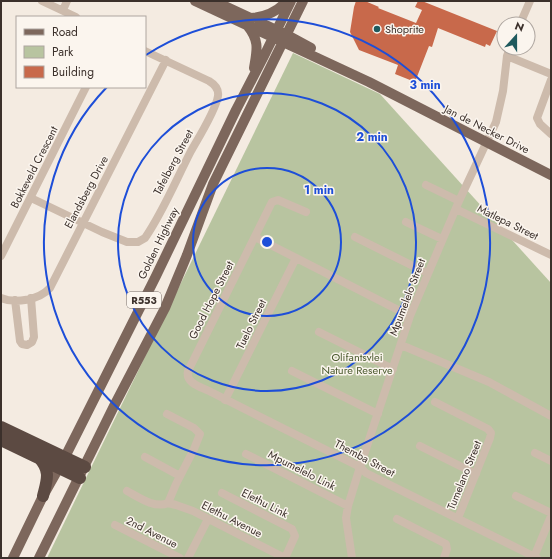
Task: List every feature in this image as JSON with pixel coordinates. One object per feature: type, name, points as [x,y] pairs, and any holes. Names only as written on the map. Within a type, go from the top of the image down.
[{"type":"highway","points":[[1,427],[65,458],[82,472]]},
{"type":"highway","points":[[1,440],[59,468],[82,472]]},
{"type":"highway","points":[[39,458],[48,472],[43,496]]},
{"type":"main road","points":[[195,1],[248,21],[268,15],[280,8],[287,1]]},
{"type":"main road","points":[[214,1],[248,21],[250,30],[256,41],[257,56],[253,76]]},
{"type":"main road","name":"Golden Highway","points":[[13,558],[43,496],[65,458],[156,276],[291,1]]},
{"type":"main road","name":"R553","points":[[39,558],[114,406],[165,308],[187,255],[213,184],[303,1]]},
{"type":"main road","name":"Jan de Necker Drive","points":[[248,21],[346,66],[369,82],[551,175]]},
{"type":"street","points":[[42,1],[74,16]]},
{"type":"street","points":[[62,10],[67,1]]},
{"type":"street","points":[[523,16],[530,1]]},
{"type":"street","points":[[146,50],[166,60]]},
{"type":"street","name":"Mpumelelo Street","points":[[352,558],[346,518],[348,506],[360,467],[410,316],[427,273],[487,142],[499,112],[508,56]]},
{"type":"street","points":[[517,56],[551,74]]},
{"type":"street","name":"Tafelberg Street","points":[[84,223],[127,242],[138,242],[146,237],[209,117],[217,99],[218,93],[216,87],[209,81],[166,60]]},
{"type":"street","name":"Elandsberg Drive","points":[[1,298],[15,300],[31,298],[41,295],[50,288],[166,60]]},
{"type":"street","points":[[551,80],[537,118],[540,124],[551,134]]},
{"type":"street","name":"Bokkeveld Crescent","points":[[1,256],[86,88]]},
{"type":"street","name":"Matlepa Street","points":[[426,185],[457,205],[551,255]]},
{"type":"street","points":[[31,198],[84,223]]},
{"type":"street","name":"Good Hope Street","points":[[187,374],[272,203],[278,200],[306,212]]},
{"type":"street","points":[[406,222],[442,239]]},
{"type":"street","points":[[255,237],[410,316]]},
{"type":"street","points":[[354,237],[427,273]]},
{"type":"street","name":"Tuelo Street","points":[[225,400],[296,258]]},
{"type":"street","points":[[15,300],[20,341],[22,344],[27,345],[32,342],[34,338],[31,298]]},
{"type":"street","points":[[319,332],[393,369]]},
{"type":"street","points":[[401,345],[489,382],[551,416]]},
{"type":"street","points":[[292,371],[378,414]]},
{"type":"street","name":"Themba Street","points":[[187,374],[188,379],[191,382],[225,400],[360,467],[366,473],[536,557]]},
{"type":"street","name":"Tumelano Street","points":[[435,402],[488,429],[491,432],[490,438],[458,518]]},
{"type":"street","points":[[167,414],[194,428],[200,434],[168,503]]},
{"type":"street","points":[[420,446],[476,474]]},
{"type":"street","points":[[535,452],[551,461]]},
{"type":"street","name":"Mpumelelo Link","points":[[246,454],[348,506]]},
{"type":"street","points":[[145,458],[180,476]]},
{"type":"street","name":"Elethu Avenue","points":[[127,491],[155,504],[163,505],[168,503],[186,508],[285,558]]},
{"type":"street","name":"Elethu Link","points":[[222,493],[293,531],[295,536],[285,558]]},
{"type":"street","points":[[516,496],[551,513]]},
{"type":"street","points":[[536,557],[551,516]]},
{"type":"street","points":[[397,519],[446,544],[447,549],[444,558]]},
{"type":"street","points":[[188,558],[208,520]]},
{"type":"street","name":"2nd Avenue","points":[[115,525],[180,558]]},
{"type":"green space","name":"Olifantsvlei Nature Reserve","points":[[293,53],[380,94],[551,283],[551,558],[47,558]]},
{"type":"building","points":[[356,1],[365,1],[379,7],[378,8],[416,23],[422,10],[415,7],[418,1],[422,1],[496,31],[496,33],[490,46],[486,44],[485,47],[438,28],[432,47],[429,46],[415,82],[395,74],[398,65],[359,50],[350,32]]},
{"type":"place","name":"Shoprite","points":[[377,29]]}]
